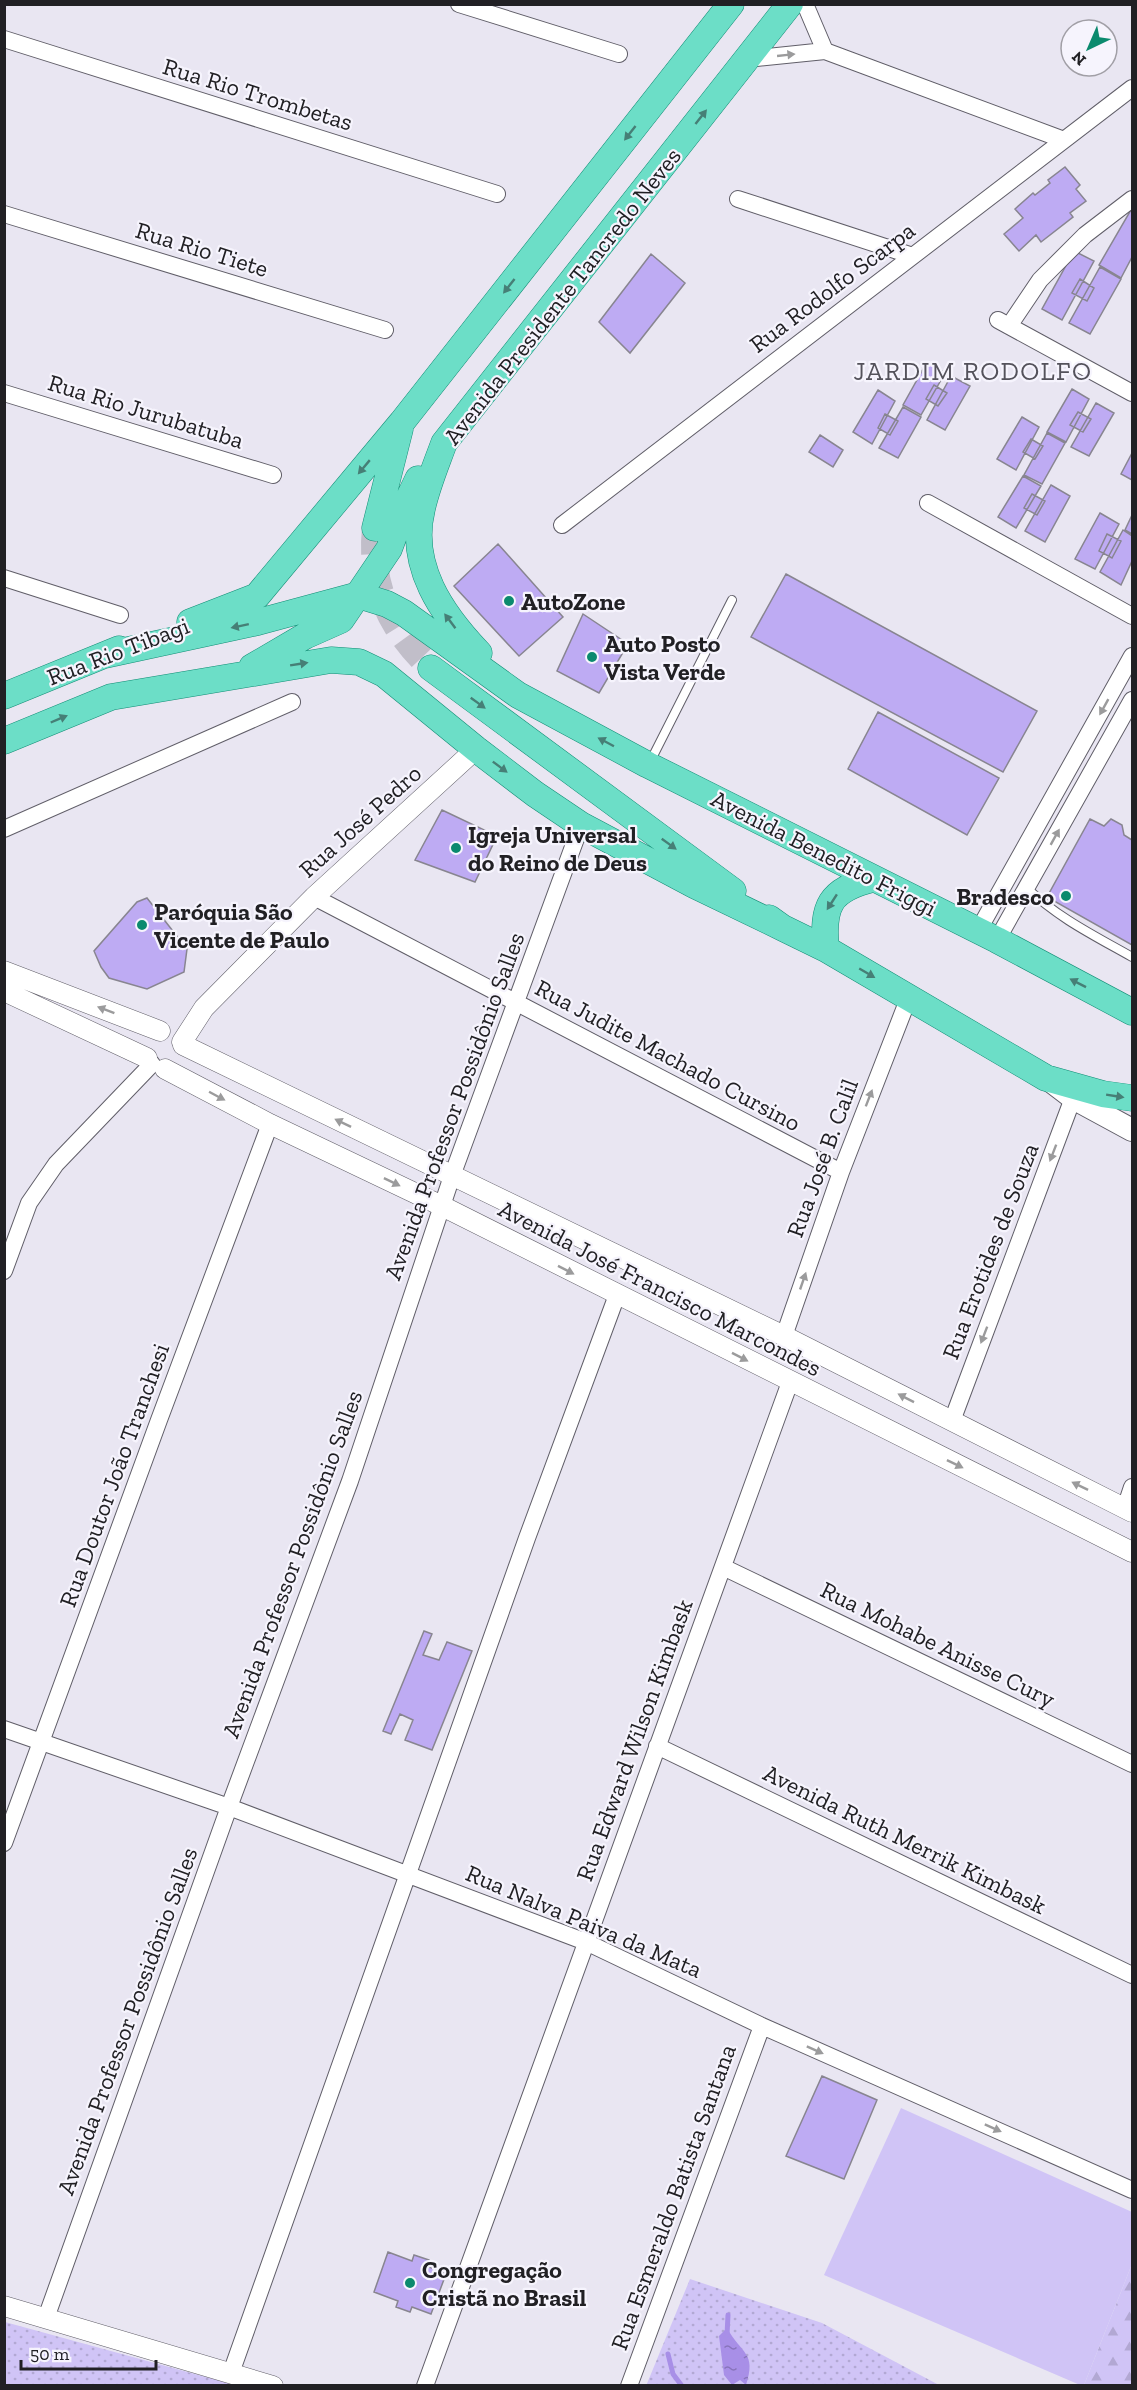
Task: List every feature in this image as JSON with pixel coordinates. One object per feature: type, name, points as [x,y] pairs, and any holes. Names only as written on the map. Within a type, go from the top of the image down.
[{"type":"main road","name":"Avenida Presidente Tancredo Neves","points":[[232,608],[257,596],[402,422],[731,4]]},
{"type":"main road","name":"Avenida Presidente Tancredo Neves","points":[[518,695],[459,633],[440,606],[423,570],[418,541],[421,511],[444,443],[790,4]]},
{"type":"main road","name":"Avenida Presidente Tancredo Neves","points":[[375,528],[402,422]]},
{"type":"main road","points":[[241,673],[305,636],[341,620],[389,549],[418,479],[444,443]]},
{"type":"main road","points":[[105,655],[258,622],[358,595],[387,604],[404,613],[518,695]]},
{"type":"main road","name":"Rua Rio Tibagi","points":[[4,696],[153,635],[232,608]]},
{"type":"main road","points":[[4,741],[111,697],[241,673],[331,660],[359,662],[384,674],[476,749],[535,794],[581,825],[694,885],[826,950],[1046,1078],[1073,1098],[1132,1130]]},
{"type":"main road","points":[[431,668],[783,928]]},
{"type":"main road","name":"Avenida Benedito Friggi","points":[[518,695],[648,765],[988,935],[1131,1011]]},
{"type":"main road","points":[[826,950],[824,926],[827,907],[838,893],[853,884],[873,879]]},
{"type":"main road","points":[[1046,1078],[1103,1094],[1132,1098]]},
{"type":"street","points":[[459,4],[619,54]]},
{"type":"street","points":[[805,4],[825,51]]},
{"type":"street","name":"Rua Rio Trombetas","points":[[4,39],[497,194]]},
{"type":"street","points":[[747,59],[825,51],[1064,140]]},
{"type":"street","name":"Rua Rodolfo Scarpa","points":[[562,525],[1132,88]]},
{"type":"street","points":[[738,199],[913,256]]},
{"type":"street","points":[[1132,199],[1084,235],[1040,280],[1003,323],[1132,393]]},
{"type":"street","name":"Rua Rio Tiete","points":[[4,214],[385,330]]},
{"type":"street","name":"Rua Rio Jurubatuba","points":[[4,393],[273,474]]},
{"type":"street","points":[[928,503],[1132,616]]},
{"type":"street","points":[[4,578],[120,615]]},
{"type":"street","points":[[988,935],[1132,656]]},
{"type":"street","points":[[988,935],[1027,888],[1132,700]]},
{"type":"street","points":[[4,829],[292,702]]},
{"type":"street","name":"Rua José Pedro","points":[[173,1037],[314,897],[476,749]]},
{"type":"street","name":"Avenida Professor Possidônio Salles","points":[[46,2318],[229,1807],[350,1481],[452,1176],[581,825]]},
{"type":"street","name":"Rua Judite Machado Cursino","points":[[314,897],[841,1172]]},
{"type":"street","name":"Avenida José Francisco Marcondes","points":[[4,971],[173,1037],[452,1176],[784,1336],[1129,1510]]},
{"type":"street","name":"Avenida José Francisco Marcondes","points":[[6,994],[155,1064],[270,1124],[442,1206],[1132,1552]]},
{"type":"street","name":"Rua José B. Calil","points":[[784,1336],[841,1172],[909,997]]},
{"type":"street","points":[[4,1271],[29,1203],[56,1164],[155,1064],[178,1063],[182,1056],[173,1037],[149,1038],[146,1045],[155,1064]]},
{"type":"street","name":"Rua Erotides de Souza","points":[[952,1421],[1073,1098]]},
{"type":"street","name":"Rua Doutor João Tranchesi","points":[[4,1843],[270,1124]]},
{"type":"street","points":[[231,2373],[527,1538],[617,1295]]},
{"type":"street","name":"Rua Edward Wilson Kimbask","points":[[425,2385],[790,1382]]},
{"type":"street","points":[[1129,1510],[1132,1487]]},
{"type":"street","name":"Rua Mohabe Anisse Cury","points":[[723,1567],[1132,1764]]},
{"type":"street","name":"Rua Nalva Paiva da Mata","points":[[4,1729],[229,1807],[586,1942],[762,2026],[1132,2190]]},
{"type":"street","name":"Avenida Ruth Merrik Kimbask","points":[[657,1746],[1132,1975]]},
{"type":"street","name":"Rua Esmeraldo Batista Santana","points":[[629,2385],[762,2026]]},
{"type":"street","points":[[4,2306],[273,2385]]},
{"type":"lane","points":[[648,765],[732,600]]},
{"type":"lane","points":[[1027,888],[1048,909],[1132,957]]},
{"type":"green space","points":[[901,2108],[1132,2212],[1132,2264],[1084,2385],[824,2275]]},
{"type":"green space","points":[[1132,2264],[1132,2385],[1084,2385]]},
{"type":"green space","points":[[690,2279],[822,2323],[939,2385],[646,2386]]},
{"type":"green space","points":[[5,2322],[235,2385],[5,2384]]},
{"type":"water","points":[[727,2328],[749,2359],[746,2385],[740,2380],[732,2385],[724,2375],[719,2336]]},
{"type":"building","points":[[1065,167],[1080,185],[1076,189],[1086,201],[1070,213],[1073,217],[1041,242],[1036,235],[1019,251],[1004,234],[1023,218],[1015,209],[1033,193],[1035,195],[1050,183],[1048,180]]},
{"type":"building","points":[[1132,208],[1132,257],[1121,278],[1099,265]]},
{"type":"building","points":[[1074,251],[1094,261],[1062,320],[1042,309]]},
{"type":"building","points":[[651,254],[685,283],[630,353],[599,322]]},
{"type":"building","points":[[1100,267],[1121,279],[1090,334],[1069,323]]},
{"type":"building","points":[[1080,279],[1094,288],[1087,301],[1072,293]]},
{"type":"building","points":[[927,362],[945,373],[921,415],[903,405]]},
{"type":"building","points":[[951,376],[970,386],[945,430],[927,420]]},
{"type":"building","points":[[934,385],[947,393],[938,406],[926,399]]},
{"type":"building","points":[[1072,389],[1089,399],[1066,442],[1047,432]]},
{"type":"building","points":[[878,390],[895,401],[872,444],[853,432]]},
{"type":"building","points":[[1096,403],[1114,413],[1089,456],[1071,447]]},
{"type":"building","points":[[903,407],[921,417],[898,458],[879,448]]},
{"type":"building","points":[[1078,412],[1091,419],[1083,432],[1070,425]]},
{"type":"building","points":[[885,414],[898,421],[890,435],[878,428]]},
{"type":"building","points":[[1022,417],[1039,427],[1016,470],[997,459]]},
{"type":"building","points":[[1047,433],[1065,443],[1042,484],[1024,475]]},
{"type":"building","points":[[820,435],[843,450],[833,467],[809,452]]},
{"type":"building","points":[[1031,439],[1043,446],[1035,459],[1023,452]]},
{"type":"building","points":[[1132,453],[1132,480],[1121,474]]},
{"type":"building","points":[[1023,476],[1041,486],[1016,528],[998,517]]},
{"type":"building","points":[[1051,485],[1070,496],[1045,542],[1025,531]]},
{"type":"building","points":[[1032,494],[1045,501],[1037,515],[1024,508]]},
{"type":"building","points":[[1100,513],[1119,524],[1095,569],[1075,559]]},
{"type":"building","points":[[1132,515],[1132,534],[1125,530]]},
{"type":"building","points":[[1123,530],[1132,536],[1132,561],[1121,585],[1100,572]]},
{"type":"building","points":[[1107,534],[1121,541],[1112,558],[1099,551]]},
{"type":"building","name":"AutoZone","points":[[498,544],[563,617],[519,656],[454,586]]},
{"type":"building","points":[[786,574],[1037,711],[1003,772],[751,637]]},
{"type":"building","name":"Auto Posto Vista Verde","points":[[583,614],[628,644],[599,693],[557,671]]},
{"type":"building","points":[[878,712],[999,778],[967,835],[848,769]]},
{"type":"building","name":"Igreja Universal do Reino de Deus","points":[[442,810],[497,836],[475,882],[415,860]]},
{"type":"building","points":[[1090,819],[1104,826],[1111,819],[1122,825],[1124,835],[1132,840],[1132,945],[1047,897]]},
{"type":"building","name":"Paróquia São Vicente de Paulo","points":[[147,898],[187,949],[184,972],[147,989],[109,978],[94,951],[137,902]]},
{"type":"building","points":[[424,1631],[432,1634],[423,1655],[439,1660],[447,1642],[472,1651],[432,1750],[405,1740],[413,1720],[400,1714],[391,1734],[383,1731]]},
{"type":"building","points":[[822,2076],[877,2100],[844,2179],[786,2156]]},
{"type":"building","name":"Congregação Cristã no Brasil","points":[[388,2252],[412,2261],[414,2255],[429,2260],[427,2266],[446,2274],[431,2314],[412,2307],[410,2312],[396,2307],[398,2301],[374,2292]]},
{"type":"waterway","points":[[727,2335],[728,2315]]},
{"type":"waterway","points":[[668,2354],[673,2374],[682,2386]]},
{"type":"tunnel","points":[[375,528],[375,568],[385,605],[404,638],[431,668]]},
{"type":"place","name":"AutoZone","points":[[509,601]]},
{"type":"place","name":"Auto Posto Vista Verde","points":[[592,657]]},
{"type":"place","name":"Igreja Universal do Reino de Deus","points":[[456,848]]},
{"type":"place","name":"Bradesco","points":[[1066,896]]},
{"type":"place","name":"Paróquia São Vicente de Paulo","points":[[142,925]]},
{"type":"place","name":"Congregação Cristã no Brasil","points":[[410,2283]]},
{"type":"district","name":"JARDIM RODOLFO","points":[[973,371]]}]
